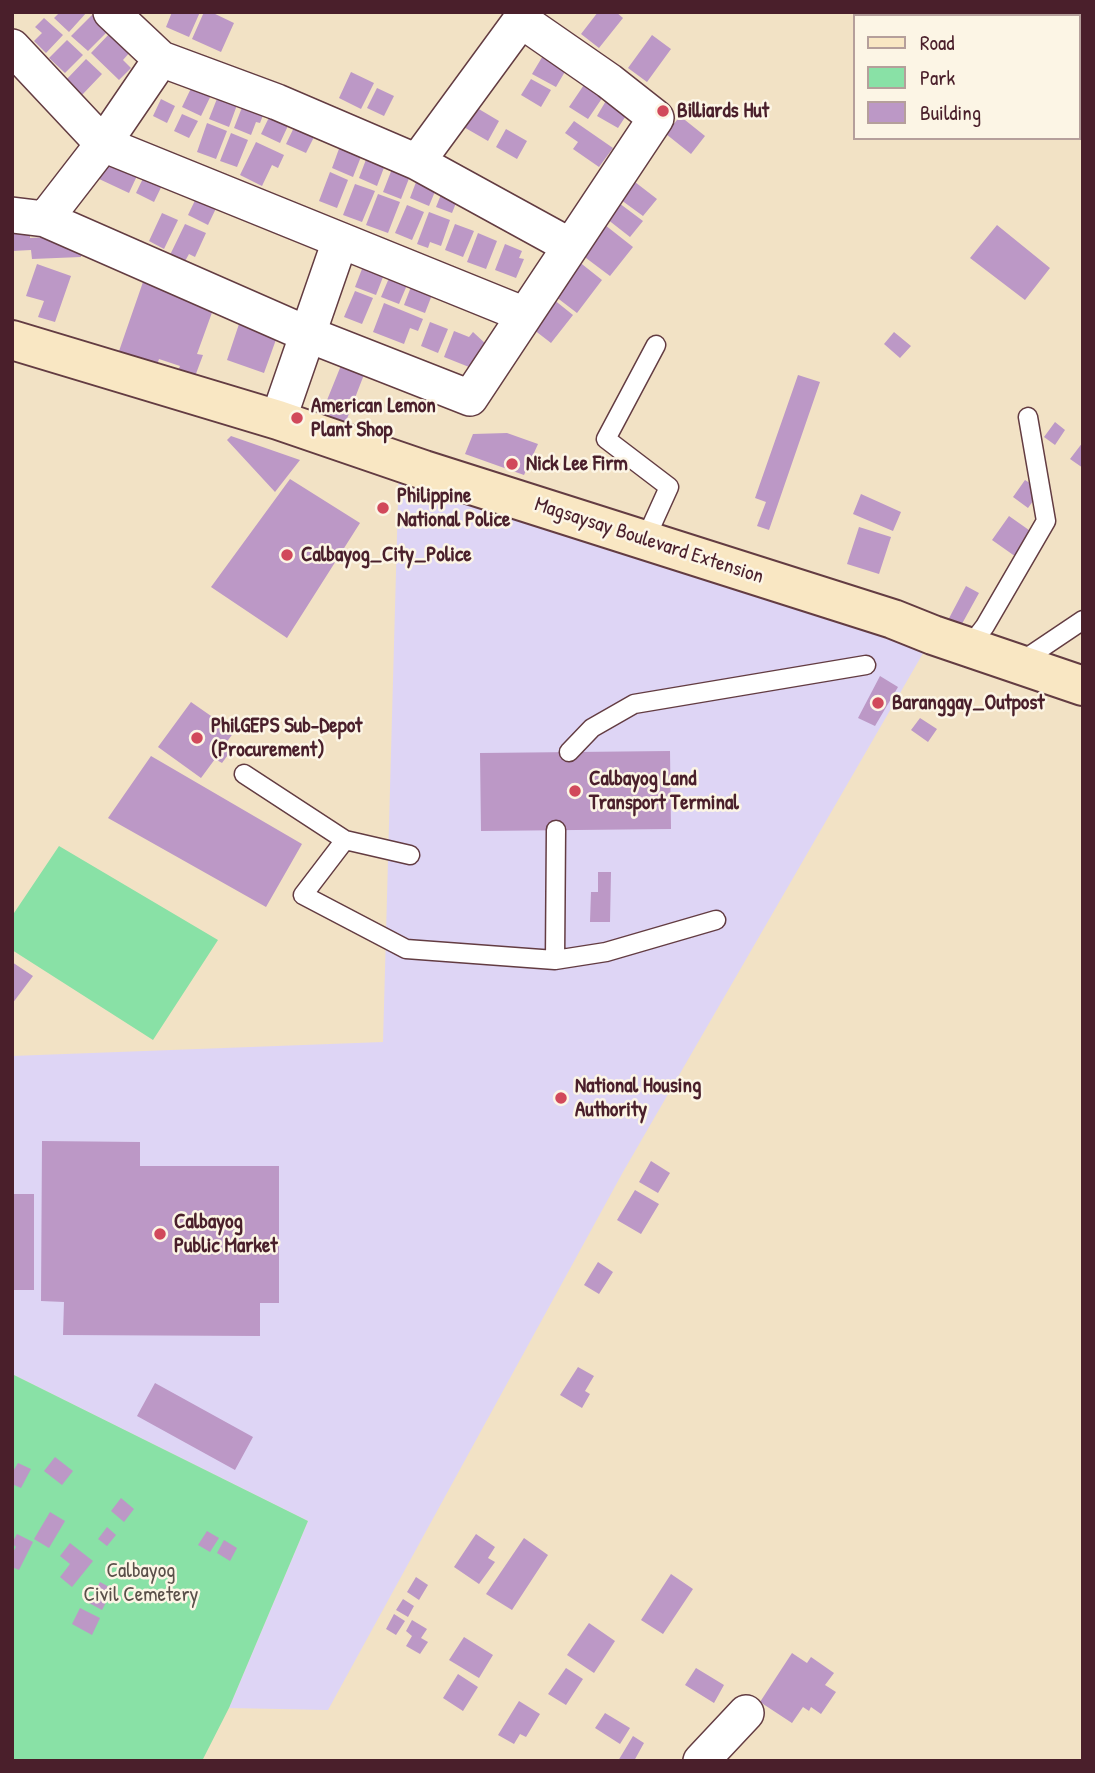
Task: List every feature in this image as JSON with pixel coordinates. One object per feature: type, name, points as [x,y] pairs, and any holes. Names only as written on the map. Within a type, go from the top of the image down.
[{"type":"street","points":[[111,12],[161,59],[277,102],[417,162],[570,246]]},
{"type":"street","points":[[161,59],[103,144],[29,217],[307,334],[470,398],[656,118],[609,81],[521,20],[417,162]]},
{"type":"street","points":[[12,47],[103,144],[525,315]]},
{"type":"street","points":[[278,421],[340,241]]},
{"type":"street","name":"Magsaysay Boulevard Extension","points":[[12,340],[278,421],[893,619],[1083,686]]},
{"type":"street","points":[[701,1761],[746,1713]]},
{"type":"lane","points":[[645,540],[669,486],[606,439],[656,345]]},
{"type":"lane","points":[[969,647],[985,626],[1046,521],[1028,418]]},
{"type":"lane","points":[[1017,664],[1083,620]]},
{"type":"lane","points":[[569,752],[592,728],[634,704],[866,665]]},
{"type":"lane","points":[[244,774],[345,840],[410,855]]},
{"type":"lane","points":[[555,960],[556,830]]},
{"type":"lane","points":[[345,840],[303,895],[406,948],[555,960],[606,951],[716,920]]},
{"type":"shaded area","points":[[399,463],[933,636],[623,1172],[328,1710],[229,1708],[308,1521],[12,1374],[12,1056],[383,1042]]},
{"type":"green space","points":[[59,846],[218,940],[153,1040],[12,950],[12,916]]},
{"type":"green space","name":"Calbayog Civil Cemetery","points":[[12,1374],[308,1521],[229,1708],[202,1761],[12,1761]]},
{"type":"building","points":[[60,12],[87,12],[69,32],[54,18]]},
{"type":"building","points":[[172,12],[200,12],[189,37],[166,27]]},
{"type":"building","points":[[204,12],[211,12],[234,23],[221,52],[192,39]]},
{"type":"building","points":[[598,12],[616,12],[623,18],[599,48],[581,34]]},
{"type":"building","points":[[92,15],[108,31],[88,51],[71,36]]},
{"type":"building","points":[[44,18],[63,35],[46,53],[34,41],[42,33],[35,27]]},
{"type":"building","points":[[111,32],[131,51],[123,60],[131,68],[119,80],[91,53]]},
{"type":"building","points":[[652,35],[671,49],[647,82],[628,68]]},
{"type":"building","points":[[67,40],[83,55],[65,73],[49,58]]},
{"type":"building","points":[[547,49],[570,63],[556,87],[532,74]]},
{"type":"building","points":[[86,59],[102,74],[82,95],[66,80]]},
{"type":"building","points":[[351,72],[374,83],[361,109],[339,98]]},
{"type":"building","points":[[592,73],[611,85],[588,119],[569,107]]},
{"type":"building","points":[[196,78],[215,87],[201,116],[182,107]]},
{"type":"building","points":[[531,79],[551,90],[541,107],[521,95]]},
{"type":"building","points":[[222,86],[241,94],[229,127],[209,119]]},
{"type":"building","points":[[377,88],[394,96],[384,116],[367,108]]},
{"type":"building","points":[[246,97],[267,105],[260,123],[256,122],[251,135],[234,128]]},
{"type":"building","points":[[161,99],[175,106],[167,123],[153,116]]},
{"type":"building","points":[[607,99],[629,111],[618,128],[597,116]]},
{"type":"building","points":[[467,102],[499,121],[488,141],[455,122]]},
{"type":"building","points":[[274,107],[293,115],[280,143],[261,134]]},
{"type":"building","points":[[182,114],[198,121],[189,138],[174,131]]},
{"type":"building","points":[[300,115],[320,125],[306,153],[286,144]]},
{"type":"building","points":[[680,116],[705,136],[691,154],[666,134]]},
{"type":"building","points":[[574,121],[613,148],[599,167],[573,149],[578,142],[565,133]]},
{"type":"building","points":[[207,123],[227,131],[216,159],[197,152]]},
{"type":"building","points":[[506,129],[527,141],[517,159],[496,147]]},
{"type":"building","points":[[231,133],[248,140],[237,167],[220,161]]},
{"type":"building","points":[[344,135],[366,144],[353,177],[332,168]]},
{"type":"building","points":[[256,142],[284,155],[278,168],[272,165],[262,186],[240,175]]},
{"type":"building","points":[[111,149],[142,165],[129,193],[97,178]]},
{"type":"building","points":[[370,149],[388,157],[377,186],[359,178]]},
{"type":"building","points":[[397,156],[415,163],[401,199],[383,192]]},
{"type":"building","points":[[149,166],[167,175],[154,202],[136,193]]},
{"type":"building","points":[[421,169],[441,177],[429,206],[410,198]]},
{"type":"building","points":[[330,172],[348,180],[337,208],[319,201]]},
{"type":"building","points":[[622,172],[657,199],[643,216],[617,197]]},
{"type":"building","points":[[446,182],[462,188],[452,213],[436,207]]},
{"type":"building","points":[[355,184],[375,191],[362,222],[343,215]]},
{"type":"building","points":[[201,188],[221,198],[208,225],[188,215]]},
{"type":"building","points":[[378,194],[400,202],[388,233],[366,225]]},
{"type":"building","points":[[619,203],[643,221],[630,237],[607,219]]},
{"type":"building","points":[[407,205],[424,212],[412,240],[395,233]]},
{"type":"building","points":[[429,212],[450,220],[441,246],[430,242],[428,248],[417,244]]},
{"type":"building","points":[[162,213],[178,220],[164,249],[149,241]]},
{"type":"building","points":[[12,223],[30,223],[30,238],[81,235],[81,257],[32,259],[31,250],[12,251]]},
{"type":"building","points":[[185,224],[206,233],[195,257],[189,254],[184,263],[169,257]]},
{"type":"building","points":[[455,224],[474,231],[463,257],[445,250]]},
{"type":"building","points":[[605,225],[633,247],[610,276],[582,255]]},
{"type":"building","points":[[997,225],[1050,268],[1025,300],[970,258]]},
{"type":"building","points":[[478,233],[497,241],[486,269],[467,262]]},
{"type":"building","points":[[505,244],[522,251],[519,258],[524,259],[516,278],[495,270]]},
{"type":"building","points":[[367,256],[388,264],[376,295],[355,287]]},
{"type":"building","points":[[573,257],[602,280],[577,313],[547,290]]},
{"type":"building","points":[[37,264],[71,276],[55,322],[38,317],[44,301],[26,296]]},
{"type":"building","points":[[392,271],[410,278],[399,304],[381,297]]},
{"type":"building","points":[[414,279],[435,287],[425,313],[404,305]]},
{"type":"building","points":[[143,282],[214,307],[197,354],[203,355],[194,379],[177,373],[180,366],[159,359],[156,368],[118,354]]},
{"type":"building","points":[[355,291],[373,298],[362,324],[344,317]]},
{"type":"building","points":[[548,295],[573,315],[551,343],[529,326]]},
{"type":"building","points":[[384,303],[423,319],[418,331],[410,328],[404,344],[373,332]]},
{"type":"building","points":[[240,321],[278,334],[264,373],[227,360]]},
{"type":"building","points":[[430,322],[448,329],[438,353],[421,346]]},
{"type":"building","points":[[454,331],[469,337],[473,332],[487,345],[469,367],[444,357]]},
{"type":"building","points":[[894,332],[911,346],[900,358],[884,344]]},
{"type":"building","points":[[342,363],[365,372],[343,429],[319,420]]},
{"type":"building","points":[[798,375],[820,382],[769,530],[757,526],[766,502],[755,498]]},
{"type":"building","points":[[1055,422],[1065,430],[1055,445],[1044,437]]},
{"type":"building","name":"Nick Lee Firm","points":[[507,433],[538,444],[524,475],[465,454],[473,434]]},
{"type":"building","points":[[231,436],[300,460],[275,492],[227,440]]},
{"type":"building","points":[[1083,442],[1083,468],[1070,459]]},
{"type":"building","name":"Calbayog_City_Police","points":[[290,479],[360,523],[287,638],[211,587]]},
{"type":"building","points":[[1025,480],[1041,490],[1028,508],[1013,497]]},
{"type":"building","points":[[861,494],[901,512],[893,531],[853,514]]},
{"type":"building","points":[[1009,516],[1036,535],[1019,559],[992,540]]},
{"type":"building","points":[[859,527],[891,537],[879,574],[847,564]]},
{"type":"building","points":[[966,586],[979,593],[958,631],[946,624]]},
{"type":"building","name":"Baranggay_Outpost","points":[[880,676],[898,687],[875,726],[858,718]]},
{"type":"building","name":"PhilGEPS Sub-Depot (Procurement)","points":[[191,702],[234,732],[226,743],[233,748],[222,763],[215,759],[201,778],[158,747]]},
{"type":"building","points":[[920,718],[937,729],[928,742],[911,730]]},
{"type":"building","name":"Calbayog Land Transport Terminal","points":[[670,751],[671,829],[481,831],[480,753]]},
{"type":"building","points":[[151,756],[302,844],[266,907],[108,818]]},
{"type":"building","points":[[598,872],[611,872],[610,922],[590,922],[591,892],[598,892]]},
{"type":"building","points":[[12,962],[33,976],[12,1004]]},
{"type":"building","name":"Calbayog Public Market","points":[[42,1141],[140,1142],[140,1166],[279,1166],[279,1303],[260,1303],[260,1336],[63,1335],[64,1302],[41,1301]]},
{"type":"building","points":[[651,1161],[670,1173],[658,1193],[639,1182]]},
{"type":"building","points":[[635,1190],[659,1204],[641,1234],[617,1220]]},
{"type":"building","points":[[12,1194],[34,1194],[34,1290],[12,1290]]},
{"type":"building","points":[[598,1262],[613,1272],[599,1294],[584,1285]]},
{"type":"building","points":[[578,1367],[594,1376],[585,1391],[590,1394],[582,1408],[560,1395]]},
{"type":"building","points":[[155,1383],[253,1437],[235,1470],[137,1416]]},
{"type":"building","points":[[55,1457],[73,1471],[62,1485],[44,1471]]},
{"type":"building","points":[[18,1463],[31,1469],[21,1488],[12,1484],[12,1473]]},
{"type":"building","points":[[121,1498],[134,1509],[124,1522],[111,1511]]},
{"type":"building","points":[[50,1512],[65,1521],[49,1548],[34,1539]]},
{"type":"building","points":[[107,1527],[116,1535],[107,1546],[98,1539]]},
{"type":"building","points":[[207,1531],[219,1538],[210,1552],[198,1545]]},
{"type":"building","points":[[17,1534],[33,1542],[19,1570],[12,1567],[12,1554],[16,1547],[12,1543]]},
{"type":"building","points":[[476,1534],[495,1547],[488,1558],[495,1562],[479,1584],[454,1567]]},
{"type":"building","points":[[524,1538],[548,1555],[512,1610],[486,1594]]},
{"type":"building","points":[[224,1540],[237,1548],[230,1561],[217,1553]]},
{"type":"building","points":[[70,1543],[93,1561],[72,1587],[60,1577],[70,1564],[60,1556]]},
{"type":"building","points":[[671,1574],[693,1589],[663,1634],[641,1620]]},
{"type":"building","points":[[416,1577],[428,1585],[419,1600],[407,1592]]},
{"type":"building","points":[[100,1582],[113,1589],[102,1610],[89,1603]]},
{"type":"building","points":[[403,1599],[414,1606],[408,1617],[396,1610]]},
{"type":"building","points":[[80,1608],[100,1618],[92,1635],[72,1624]]},
{"type":"building","points":[[394,1614],[405,1621],[396,1635],[386,1629]]},
{"type":"building","points":[[412,1620],[427,1629],[421,1638],[428,1642],[420,1654],[406,1646],[412,1636],[406,1631]]},
{"type":"building","points":[[589,1623],[615,1641],[594,1673],[567,1655]]},
{"type":"building","points":[[464,1637],[493,1655],[479,1678],[449,1660]]},
{"type":"building","points":[[792,1653],[807,1663],[811,1657],[834,1673],[825,1685],[836,1692],[821,1714],[811,1707],[809,1711],[803,1707],[792,1723],[760,1702]]},
{"type":"building","points":[[566,1668],[583,1679],[566,1705],[548,1694]]},
{"type":"building","points":[[696,1668],[724,1685],[714,1703],[685,1685]]},
{"type":"building","points":[[458,1674],[478,1687],[463,1711],[443,1698]]},
{"type":"building","points":[[519,1701],[540,1714],[526,1737],[520,1734],[514,1744],[498,1735]]},
{"type":"building","points":[[605,1713],[630,1728],[620,1744],[595,1728]]},
{"type":"building","points":[[633,1736],[644,1743],[634,1761],[618,1761]]},
{"type":"place","name":"Billiards Hut","points":[[663,111]]},
{"type":"place","name":"American Lemon Plant Shop","points":[[297,418]]},
{"type":"place","name":"Nick Lee Firm","points":[[512,464]]},
{"type":"place","name":"Philippine National Police","points":[[383,508]]},
{"type":"place","name":"Calbayog_City_Police","points":[[287,555]]},
{"type":"place","name":"Baranggay_Outpost","points":[[878,703]]},
{"type":"place","name":"PhilGEPS Sub-Depot (Procurement)","points":[[197,738]]},
{"type":"place","name":"Calbayog Land Transport Terminal","points":[[575,791]]},
{"type":"place","name":"National Housing Authority","points":[[561,1098]]},
{"type":"place","name":"Calbayog Public Market","points":[[160,1234]]}]
